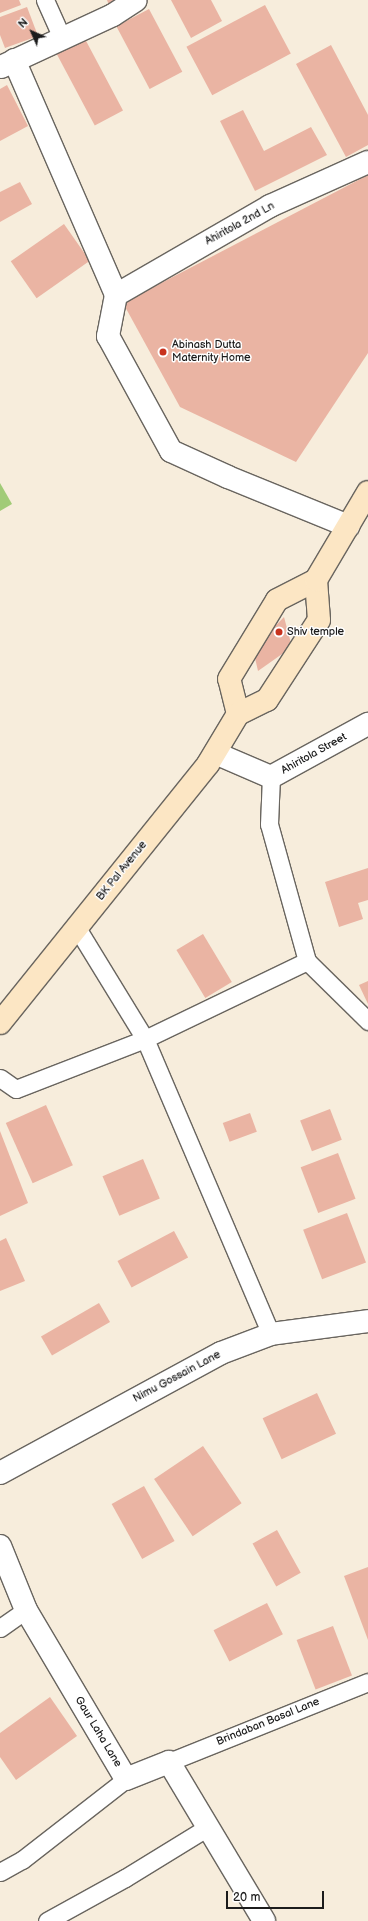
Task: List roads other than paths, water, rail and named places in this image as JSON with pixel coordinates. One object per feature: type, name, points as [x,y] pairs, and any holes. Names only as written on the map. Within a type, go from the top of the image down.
[{"type":"main road","points":[[316,580],[319,620],[267,700],[238,714],[229,679],[277,600],[316,580],[368,492]]},
{"type":"main road","name":"BK Pal Avenue","points":[[0,1023],[215,753],[238,714]]},
{"type":"street","points":[[136,0],[113,15],[7,64],[116,295],[108,336],[171,451],[228,477],[348,526]]},
{"type":"street","name":"Ahiritola 2nd Ln","points":[[116,295],[270,206],[368,162]]},
{"type":"street","name":"Ahiritola Street","points":[[215,753],[271,777],[368,724]]},
{"type":"street","name":"Nimu Gossain Lane","points":[[1,1470],[221,1353],[271,1334],[368,1320]]},
{"type":"street","points":[[0,1546],[26,1610]]},
{"type":"street","name":"Gaur Laha Lane","points":[[26,1610],[126,1780],[169,1762]]},
{"type":"street","points":[[169,1762],[264,1921]]},
{"type":"lane","points":[[45,0],[62,38]]},
{"type":"lane","points":[[271,777],[269,824],[307,960],[368,1021]]},
{"type":"lane","points":[[77,928],[145,1039],[271,1334]]},
{"type":"lane","points":[[0,1078],[16,1089],[145,1039],[307,960]]},
{"type":"lane","points":[[0,1628],[26,1610]]},
{"type":"lane","name":"Brindaban Basal Lane","points":[[169,1762],[368,1682]]},
{"type":"lane","points":[[0,1872],[22,1860],[126,1780]]},
{"type":"lane","points":[[47,1921],[125,1878],[208,1827]]},
{"type":"place","name":"Abinash Dutta Maternity Home","points":[[163,352]]},
{"type":"place","name":"Shiv temple","points":[[279,632]]}]
